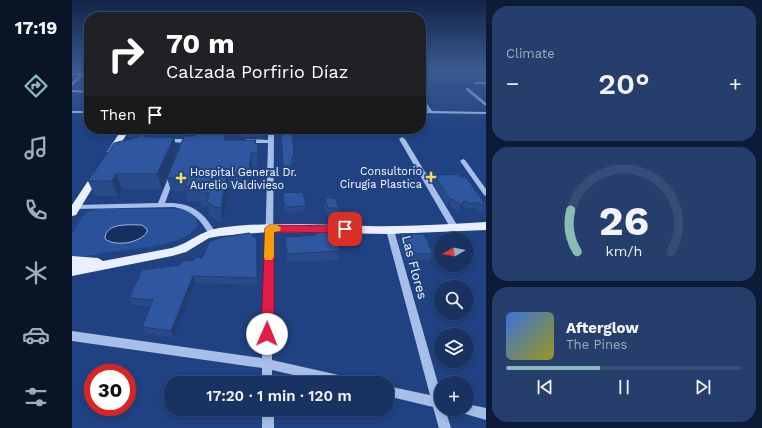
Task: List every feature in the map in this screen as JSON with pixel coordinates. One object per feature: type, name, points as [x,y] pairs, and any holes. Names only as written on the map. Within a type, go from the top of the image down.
[{"type":"main road","points":[[74,210],[105,162],[123,141],[125,134]]},
{"type":"main road","points":[[72,271],[178,250],[212,233],[269,228],[390,230],[486,226]]},
{"type":"main road","points":[[72,261],[112,264]]},
{"type":"street","points":[[468,90],[486,105]]},
{"type":"street","points":[[72,91],[84,92]]},
{"type":"street","points":[[426,106],[431,112]]},
{"type":"street","points":[[72,112],[84,112]]},
{"type":"street","points":[[426,112],[486,113]]},
{"type":"street","points":[[267,376],[271,134]]},
{"type":"street","points":[[402,139],[454,227]]},
{"type":"street","points":[[159,141],[193,141]]},
{"type":"street","points":[[183,148],[186,141]]},
{"type":"street","points":[[238,142],[271,142]]},
{"type":"street","points":[[105,162],[120,153]]},
{"type":"street","points":[[463,160],[486,194]]},
{"type":"street","points":[[161,206],[175,168]]},
{"type":"street","points":[[74,210],[180,206],[193,210],[203,218],[212,233]]},
{"type":"street","name":"Las Flores","points":[[390,230],[434,384]]},
{"type":"street","points":[[72,336],[267,364],[321,376]]},
{"type":"street","points":[[394,392],[434,401]]},
{"type":"street","points":[[474,411],[486,414]]},
{"type":"street","points":[[268,416],[268,428]]},
{"type":"street","name":"Las Flores","points":[[442,416],[445,428]]},
{"type":"shaded area","points":[[101,209],[182,209],[195,216],[197,219],[197,225],[188,235],[169,243],[152,247],[95,255],[72,256],[72,234],[83,216],[88,211]]},
{"type":"shaded area","points":[[125,225],[142,225],[147,229],[147,232],[144,236],[134,241],[128,243],[115,243],[105,239],[109,230],[114,227]]},
{"type":"building","points":[[140,134],[147,134],[145,137],[174,137],[157,174],[116,174],[112,181],[88,181],[114,143],[138,137]]},
{"type":"building","points":[[196,134],[226,134],[224,140],[256,140],[255,144],[258,144],[258,153],[251,153],[249,174],[227,174],[221,208],[215,207],[207,202],[209,193],[199,193],[201,187],[185,187],[188,178],[167,178],[184,136],[195,136]]},
{"type":"building","points":[[281,134],[292,134],[294,157],[292,157],[292,166],[283,166]]},
{"type":"building","points":[[458,174],[460,177],[466,177],[486,206],[474,202],[472,204],[464,201],[461,205],[452,199],[450,200],[434,175]]},
{"type":"building","points":[[303,192],[306,206],[288,207],[284,204],[283,193]]},
{"type":"building","points":[[325,198],[335,198],[339,208],[328,208]]},
{"type":"building","points":[[333,227],[340,251],[287,254],[285,237],[316,235],[315,228]]},
{"type":"building","points":[[249,233],[257,239],[257,278],[193,276],[171,331],[142,327],[153,300],[129,298],[142,270],[180,265],[182,261],[194,260],[195,257],[202,258],[210,241],[223,237]]},
{"type":"building","points":[[400,234],[424,234],[433,254],[406,254]]},
{"type":"slow traffic","points":[[269,257],[269,228],[277,228]]},
{"type":"place","name":"Consultorio Cirugia Plastica","points":[[431,177]]},
{"type":"place","name":"Hospital General Dr. Aurelio Valdivieso","points":[[181,178]]},
{"type":"route","points":[[267,334],[269,228],[345,229]]}]
